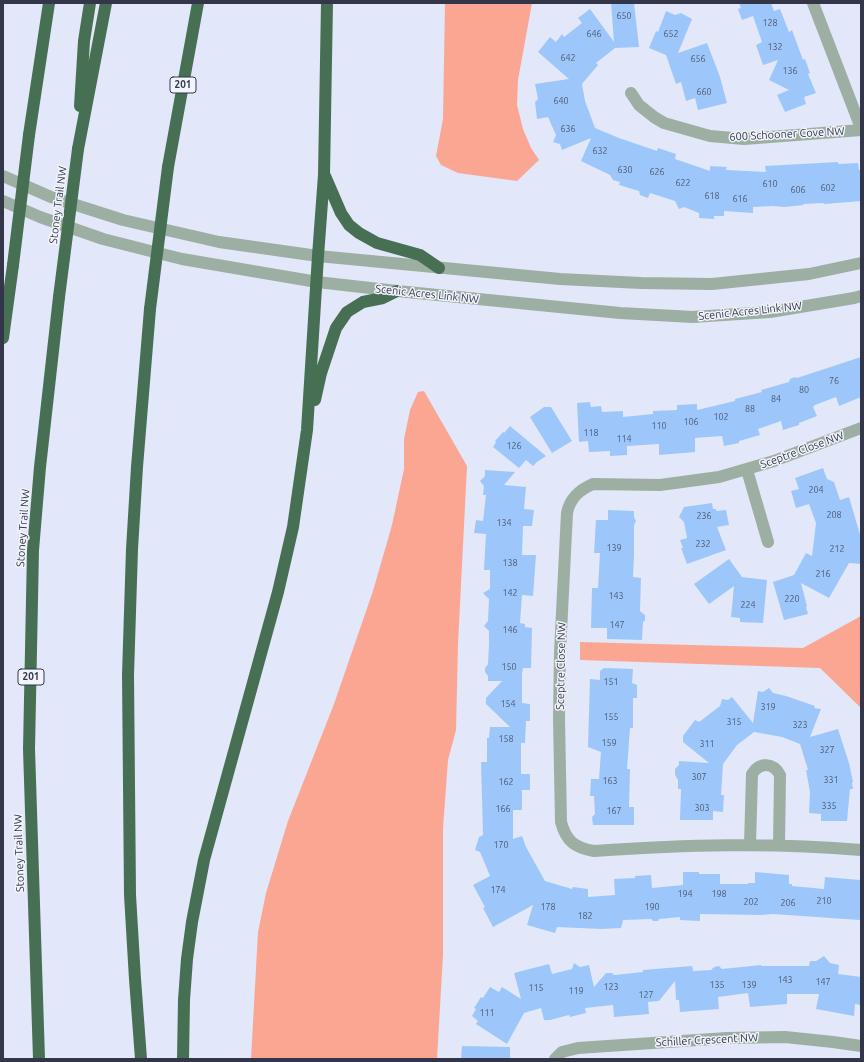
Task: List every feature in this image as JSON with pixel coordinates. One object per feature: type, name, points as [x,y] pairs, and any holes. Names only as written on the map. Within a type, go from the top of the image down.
[{"type":"highway","points":[[3,338],[29,135],[49,3]]},
{"type":"highway","points":[[78,149],[84,41],[90,3]]},
{"type":"highway","name":"Stoney Trail NW","points":[[38,1059],[29,749],[33,550],[40,467],[59,297],[78,149],[106,3]]},
{"type":"highway","name":"201","points":[[141,1059],[134,979],[130,895],[128,675],[136,474],[150,309],[168,166],[198,3]]},
{"type":"highway","points":[[183,1059],[184,1000],[187,959],[192,922],[204,860],[278,592],[293,527],[307,430],[324,175],[327,3]]},
{"type":"highway","points":[[324,175],[341,213],[349,225],[376,243],[420,255],[439,268]]},
{"type":"highway","points":[[307,430],[321,373],[336,328],[347,312],[363,302],[383,298],[397,291]]},
{"type":"street","points":[[813,3],[861,129]]},
{"type":"street","name":"600 Schooner Cove NW","points":[[631,93],[639,105],[664,123],[710,136],[744,139],[861,129]]},
{"type":"street","points":[[3,176],[51,197],[124,220],[219,242],[318,256],[560,279],[641,283],[712,284],[809,274],[861,263]]},
{"type":"street","name":"Scenic Acres Link NW","points":[[3,201],[40,217],[103,240],[182,259],[317,282],[397,291],[620,313],[693,317],[770,312],[861,296]]},
{"type":"street","name":"Sceptre Close NW","points":[[861,428],[747,470],[719,477],[660,485],[593,484],[583,488],[577,493],[571,501],[567,513],[560,652],[559,719],[561,822],[564,832],[576,846],[594,851],[668,846],[750,845],[779,845],[861,850]]},
{"type":"street","points":[[747,470],[768,542]]},
{"type":"street","points":[[750,845],[752,774],[760,766],[765,765],[774,767],[780,775],[779,845]]},
{"type":"street","name":"Schiller Crescent NW","points":[[555,1059],[562,1052],[578,1048],[728,1038],[785,1038],[861,1046]]},
{"type":"shaded area","points":[[445,3],[532,3],[518,80],[517,105],[523,129],[531,148],[539,160],[517,181],[458,173],[441,165],[436,156],[443,119]]},
{"type":"shaded area","points":[[424,391],[467,466],[458,644],[456,730],[448,760],[443,828],[443,955],[437,1059],[251,1059],[258,932],[266,893],[288,821],[334,704],[373,591],[392,525],[404,469],[404,439],[410,410],[418,392]]},
{"type":"shaded area","points":[[861,616],[861,708],[820,668],[580,660],[580,642],[803,648]]},
{"type":"building","points":[[611,3],[634,3],[639,47],[615,48],[596,63],[598,65],[582,84],[585,101],[595,128],[657,151],[658,148],[676,154],[675,159],[710,171],[710,166],[727,167],[726,170],[766,172],[765,166],[838,162],[838,164],[858,163],[859,170],[861,170],[861,201],[803,204],[804,205],[784,207],[753,207],[753,213],[724,211],[724,216],[714,216],[714,219],[699,218],[699,213],[684,207],[679,209],[675,201],[650,193],[648,198],[640,195],[639,191],[619,185],[620,182],[613,180],[610,175],[581,161],[591,138],[562,150],[560,144],[553,142],[556,135],[548,117],[537,119],[535,102],[538,99],[535,84],[569,79],[538,52],[550,37],[556,42],[562,34],[564,37],[582,23],[578,18],[590,9],[614,42]]},
{"type":"building","points":[[739,3],[771,3],[774,11],[780,9],[789,32],[792,30],[803,60],[805,59],[810,73],[808,74],[816,93],[804,97],[806,104],[785,112],[777,95],[789,90],[769,80],[778,60],[763,65],[756,45],[762,42],[753,16],[742,20],[738,9],[741,8]]},
{"type":"building","points":[[666,11],[675,15],[681,13],[692,19],[678,53],[707,43],[720,77],[727,103],[698,110],[695,98],[686,101],[681,82],[676,84],[666,55],[649,48],[656,31],[658,32]]},
{"type":"building","points":[[861,357],[861,397],[839,406],[836,397],[815,405],[813,407],[817,416],[799,423],[799,425],[783,430],[781,421],[758,429],[760,435],[739,441],[739,443],[724,446],[722,436],[695,438],[695,452],[659,455],[659,444],[627,446],[627,455],[610,456],[610,451],[589,452],[588,441],[579,442],[577,403],[590,402],[591,407],[601,406],[602,412],[623,411],[623,417],[653,414],[653,411],[677,410],[677,405],[697,404],[697,410],[735,401],[735,399],[762,392],[761,390],[789,382],[790,379],[795,377],[797,378]]},
{"type":"building","points":[[544,407],[551,407],[572,441],[552,453],[530,417]]},
{"type":"building","points":[[510,426],[546,456],[533,466],[526,460],[519,468],[493,447],[496,442],[495,441]]},
{"type":"building","points":[[823,468],[827,479],[834,482],[840,500],[849,497],[861,538],[861,564],[849,563],[829,598],[801,583],[808,614],[784,620],[773,582],[794,575],[806,553],[812,556],[816,523],[809,504],[796,508],[791,491],[799,489],[795,478]]},
{"type":"building","points":[[485,470],[515,472],[504,485],[526,487],[524,509],[534,510],[532,526],[523,526],[522,555],[536,555],[533,596],[522,595],[520,623],[525,624],[525,627],[532,628],[531,668],[523,668],[522,674],[522,703],[530,704],[530,721],[526,721],[525,743],[521,743],[521,774],[530,774],[530,790],[522,790],[522,810],[513,810],[513,839],[522,836],[526,847],[545,881],[572,889],[573,887],[588,889],[588,897],[615,895],[614,879],[635,878],[635,876],[651,875],[652,888],[683,885],[683,872],[720,874],[720,884],[755,883],[755,872],[789,875],[789,884],[792,884],[792,886],[824,889],[825,877],[860,880],[860,920],[773,914],[700,914],[700,921],[680,920],[680,917],[659,919],[658,921],[653,921],[651,919],[623,920],[621,928],[602,929],[557,927],[555,933],[527,925],[533,905],[493,927],[483,908],[485,907],[473,885],[490,876],[480,852],[475,850],[479,837],[483,835],[481,762],[487,762],[487,738],[489,738],[490,727],[510,727],[486,704],[486,698],[502,681],[488,681],[488,676],[485,672],[485,668],[488,664],[489,631],[484,626],[488,621],[489,599],[483,593],[490,589],[490,570],[484,570],[486,534],[474,533],[476,520],[483,521],[486,495],[483,495],[484,486],[480,481],[485,476]]},
{"type":"building","points":[[712,503],[713,509],[716,509],[716,511],[726,510],[729,525],[717,527],[726,550],[687,564],[681,548],[683,548],[680,540],[687,538],[684,522],[679,517],[684,507]]},
{"type":"building","points":[[608,510],[634,511],[636,521],[634,525],[633,577],[641,578],[640,611],[645,615],[642,640],[607,639],[607,628],[591,628],[592,588],[598,588],[600,553],[594,553],[596,520],[608,520]]},
{"type":"building","points":[[729,559],[742,577],[767,580],[763,623],[740,622],[740,618],[731,617],[734,586],[709,604],[694,584]]},
{"type":"building","points":[[604,668],[633,669],[632,683],[637,685],[637,698],[633,698],[633,728],[630,728],[627,769],[630,769],[629,807],[634,807],[634,825],[593,825],[592,817],[595,814],[594,796],[590,796],[591,779],[599,779],[601,752],[588,747],[590,679],[600,680],[600,671]]},
{"type":"building","points":[[769,688],[773,693],[815,706],[814,708],[821,709],[810,737],[838,729],[849,763],[853,782],[853,789],[850,789],[847,821],[821,821],[821,814],[809,813],[810,792],[806,770],[808,770],[800,744],[782,737],[754,732],[737,745],[723,764],[721,795],[724,795],[723,812],[713,811],[713,820],[680,820],[681,789],[678,789],[678,780],[675,775],[675,769],[679,765],[679,761],[709,763],[683,742],[683,736],[695,720],[699,722],[720,706],[722,699],[728,700],[732,697],[753,723],[758,691],[763,692]]},
{"type":"building","points":[[824,956],[830,963],[839,965],[838,974],[861,977],[861,1005],[855,1004],[854,1016],[816,1009],[819,994],[787,994],[787,1004],[750,1007],[748,993],[718,997],[719,1009],[680,1012],[679,1000],[676,1000],[675,981],[659,1001],[648,1002],[649,1014],[614,1017],[613,1005],[585,1008],[586,1013],[570,1017],[569,1015],[550,1020],[544,1020],[541,1008],[524,1013],[507,1044],[476,1024],[478,1021],[472,1016],[476,1009],[474,1008],[490,987],[499,992],[502,987],[521,999],[514,973],[549,964],[552,974],[572,969],[574,963],[580,967],[589,965],[594,987],[606,973],[612,973],[614,975],[643,972],[643,970],[692,966],[693,971],[711,970],[714,967],[719,966],[722,969],[761,965],[809,966],[810,961],[816,961]]},
{"type":"building","points":[[462,1046],[510,1047],[510,1059],[461,1059]]}]
